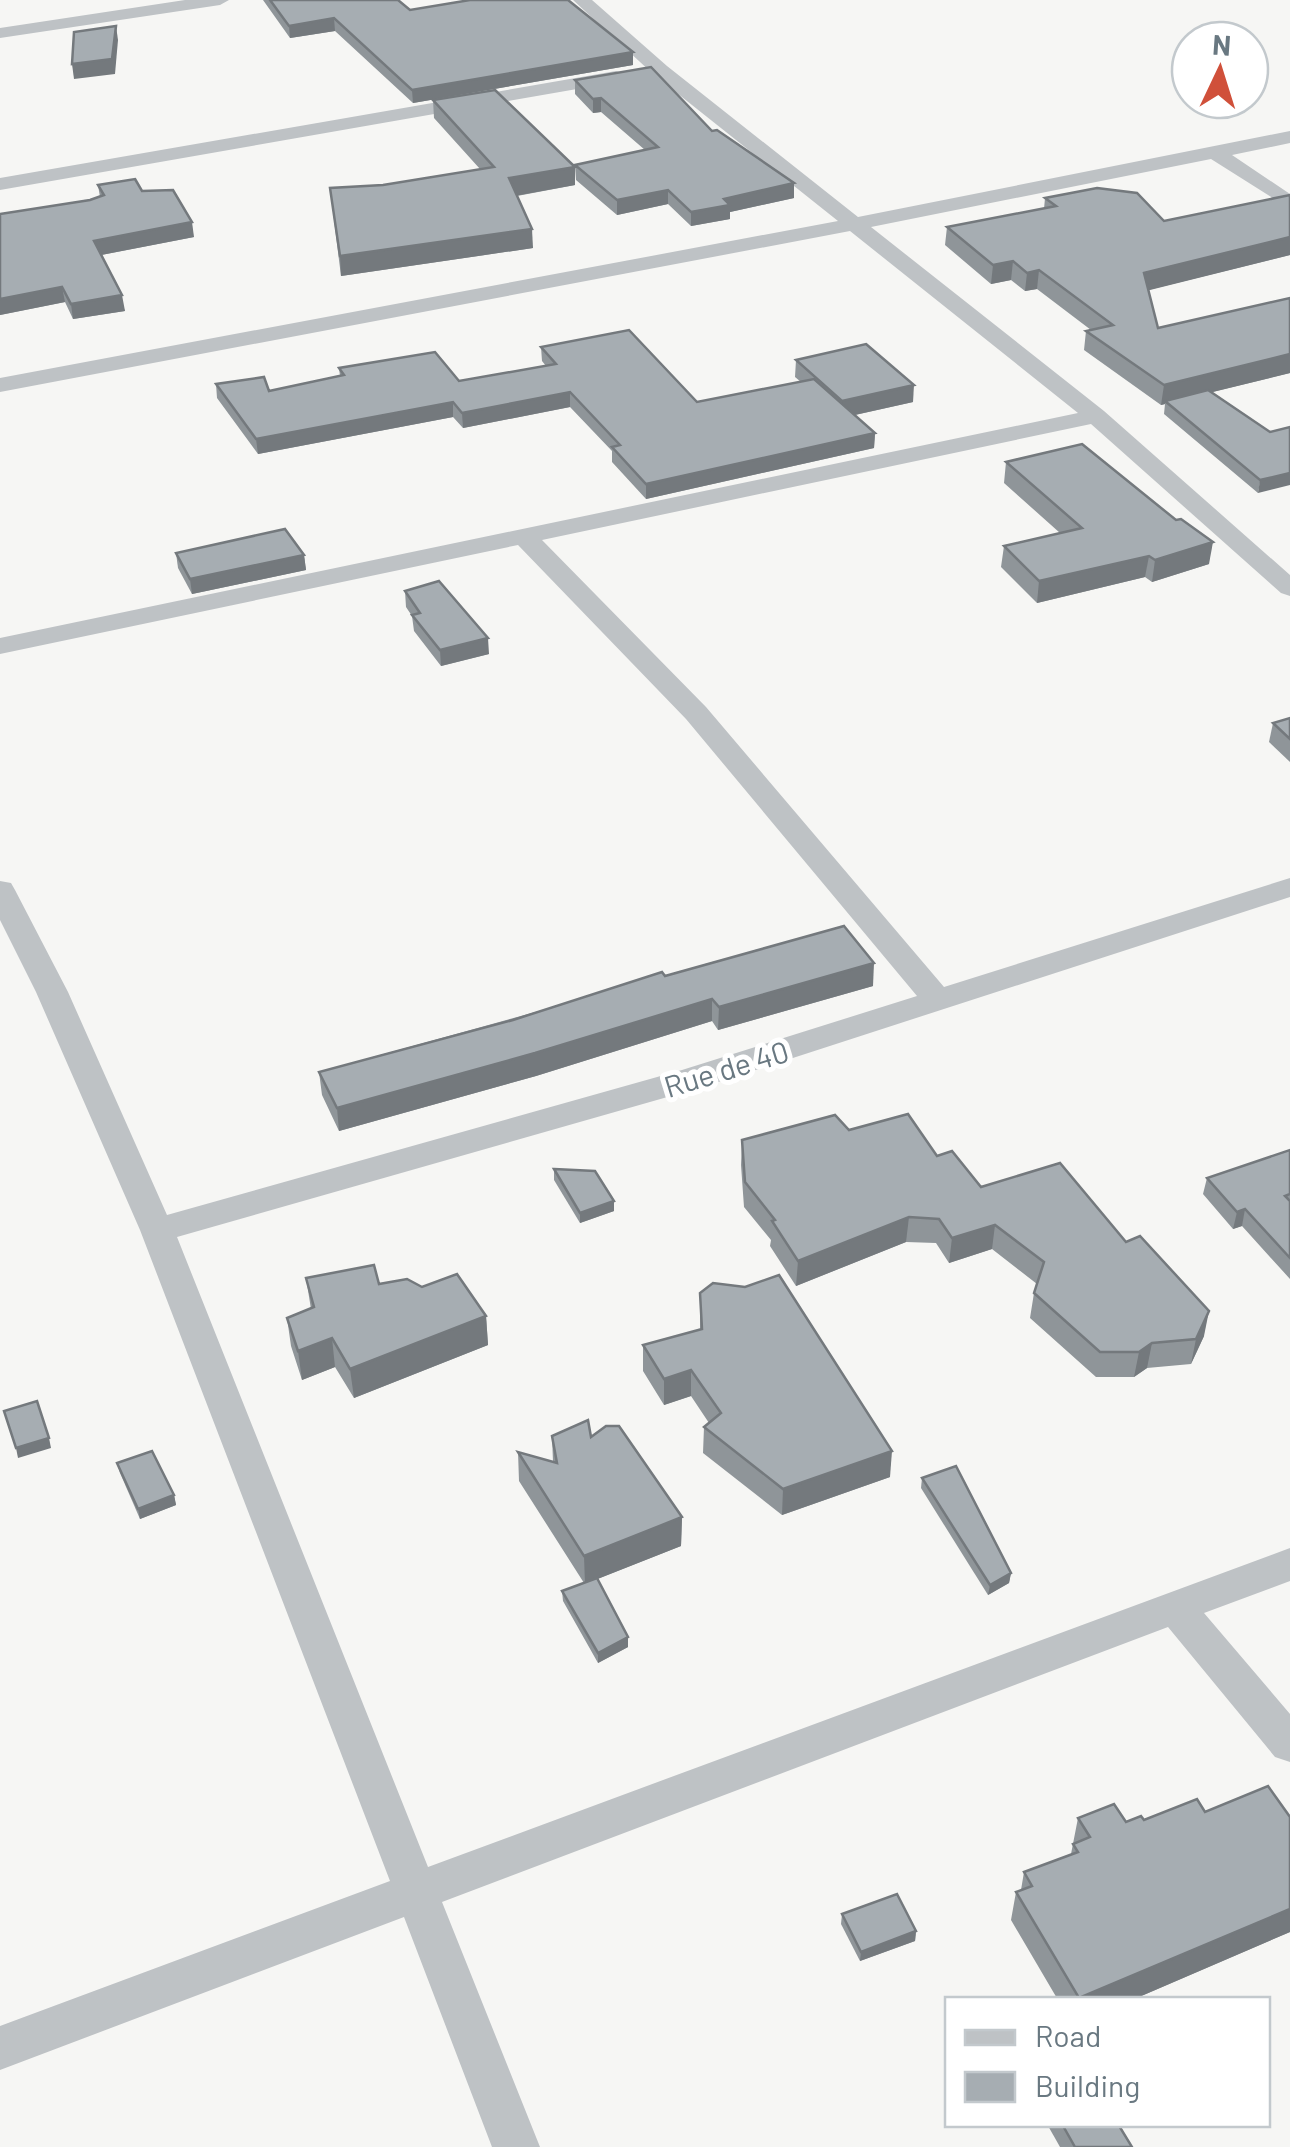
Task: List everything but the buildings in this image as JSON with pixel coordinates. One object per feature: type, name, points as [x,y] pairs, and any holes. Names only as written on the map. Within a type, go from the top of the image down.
[{"type":"street","points":[[582,0],[660,70],[1096,416],[1290,588]]},
{"type":"street","points":[[0,33],[206,1]]},
{"type":"street","points":[[0,184],[660,70]]},
{"type":"street","points":[[0,385],[856,224],[1290,137]]},
{"type":"street","points":[[1216,153],[1290,203]]},
{"type":"street","points":[[0,646],[1096,416]]},
{"type":"street","points":[[524,535],[696,713],[939,1002]]},
{"type":"street","name":"Rue de 40","points":[[156,1230],[694,1078],[1290,888]]},
{"type":"street","points":[[0,890],[52,992],[156,1230],[516,2147]]},
{"type":"street","points":[[0,2048],[1290,1564]]},
{"type":"street","points":[[1176,1608],[1290,1744]]}]
